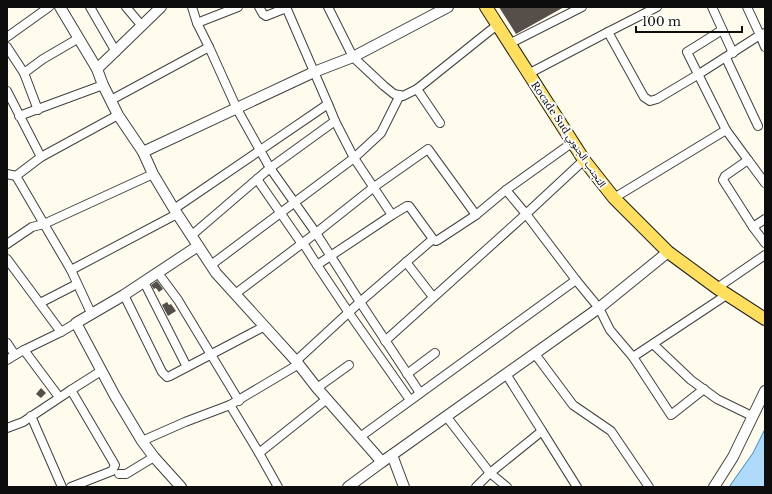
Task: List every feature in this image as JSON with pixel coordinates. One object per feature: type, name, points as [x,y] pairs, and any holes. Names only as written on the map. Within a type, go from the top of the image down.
[{"type":"main road","name":"Rocade Sud,التجنب الجنوبي","points":[[486,7],[584,160],[614,198],[668,252],[717,288],[765,319]]},
{"type":"street","points":[[34,7],[37,16]]},
{"type":"street","points":[[7,37],[49,7]]},
{"type":"street","points":[[60,7],[97,70],[118,115],[143,152],[153,174],[175,212],[211,265],[298,363],[317,388],[382,462]]},
{"type":"street","points":[[90,7],[116,52]]},
{"type":"street","points":[[126,7],[142,26]]},
{"type":"street","points":[[97,70],[161,7]]},
{"type":"street","points":[[192,7],[197,22],[237,109],[259,150],[316,233],[420,393]]},
{"type":"street","points":[[197,22],[238,7]]},
{"type":"street","points":[[259,7],[266,16],[286,7],[335,121],[354,158],[392,215]]},
{"type":"street","points":[[328,7],[353,57],[394,94],[403,96],[416,89],[497,25]]},
{"type":"street","points":[[143,152],[314,72],[353,57],[448,7]]},
{"type":"street","points":[[509,44],[582,7]]},
{"type":"street","points":[[528,74],[657,7]]},
{"type":"street","points":[[712,7],[733,53]]},
{"type":"street","points":[[747,7],[762,34],[765,47]]},
{"type":"street","points":[[722,30],[687,52],[726,130],[765,183]]},
{"type":"street","points":[[608,32],[644,97],[650,101],[657,99],[726,58],[762,34]]},
{"type":"street","points":[[24,73],[43,59],[79,38]]},
{"type":"street","points":[[110,100],[209,46]]},
{"type":"street","points":[[7,47],[24,73],[38,110]]},
{"type":"street","points":[[726,58],[758,126]]},
{"type":"street","points":[[19,116],[103,84]]},
{"type":"street","points":[[416,89],[440,123]]},
{"type":"street","points":[[7,91],[41,157]]},
{"type":"street","points":[[211,265],[354,158],[381,133],[400,95]]},
{"type":"street","points":[[70,270],[175,212],[259,150],[328,104]]},
{"type":"street","points":[[16,176],[41,157],[118,115]]},
{"type":"street","points":[[192,235],[270,168],[335,121]]},
{"type":"street","points":[[614,198],[726,130]]},
{"type":"street","points":[[317,265],[330,255],[407,206],[410,206],[433,239],[436,241],[476,215],[506,190],[572,142]]},
{"type":"street","points":[[236,294],[374,187],[428,149],[476,215]]},
{"type":"street","points":[[385,341],[584,160]]},
{"type":"street","points":[[748,160],[725,176],[723,180],[765,243]]},
{"type":"street","points":[[7,174],[16,176],[70,270],[92,313]]},
{"type":"street","points":[[7,244],[32,227],[44,224],[153,174]]},
{"type":"street","points":[[257,179],[317,265],[348,313],[410,400]]},
{"type":"street","points":[[506,190],[599,308],[610,330],[633,357],[670,415],[704,389]]},
{"type":"street","points":[[753,227],[765,219]]},
{"type":"street","points":[[142,441],[239,401],[298,363],[348,313],[433,239]]},
{"type":"street","points":[[7,360],[61,332],[124,295],[198,246]]},
{"type":"street","points":[[348,487],[599,308],[668,252]]},
{"type":"street","points":[[717,288],[765,255]]},
{"type":"street","points":[[7,258],[61,332]]},
{"type":"street","points":[[406,262],[433,297]]},
{"type":"street","points":[[158,273],[178,300],[239,401]]},
{"type":"street","points":[[360,437],[576,280]]},
{"type":"street","points":[[144,282],[187,367]]},
{"type":"street","points":[[40,303],[77,284]]},
{"type":"street","points":[[633,357],[728,294]]},
{"type":"street","points":[[124,295],[162,372],[167,377],[265,326]]},
{"type":"street","points":[[76,323],[142,441],[181,487]]},
{"type":"street","points":[[7,343],[15,355]]},
{"type":"street","points":[[653,344],[691,380],[717,399],[752,416]]},
{"type":"street","points":[[24,350],[60,397]]},
{"type":"street","points":[[407,374],[435,353]]},
{"type":"street","points":[[535,354],[573,404],[612,431],[648,487]]},
{"type":"street","points":[[317,388],[349,365]]},
{"type":"street","points":[[7,428],[23,422],[101,370]]},
{"type":"street","points":[[506,374],[577,487]]},
{"type":"street","points":[[71,390],[115,465],[112,471],[71,487]]},
{"type":"street","points":[[714,487],[733,457],[765,391]]},
{"type":"street","points":[[259,453],[327,399]]},
{"type":"street","points":[[230,405],[278,487]]},
{"type":"street","points":[[31,416],[62,487]]},
{"type":"street","points":[[446,416],[490,473],[507,487]]},
{"type":"street","points":[[476,487],[490,473],[542,431]]},
{"type":"street","points":[[392,455],[404,487]]},
{"type":"street","points":[[119,474],[126,474],[154,457]]},
{"type":"water","points":[[765,429],[765,487],[729,487],[753,453]]},
{"type":"building","points":[[499,7],[564,7],[516,34]]},
{"type":"building","points":[[157,281],[163,289],[159,292],[151,285]]},
{"type":"building","points":[[167,302],[169,305],[171,304],[176,311],[168,316],[162,305]]},
{"type":"building","points":[[41,388],[46,393],[41,398],[36,394]]}]
